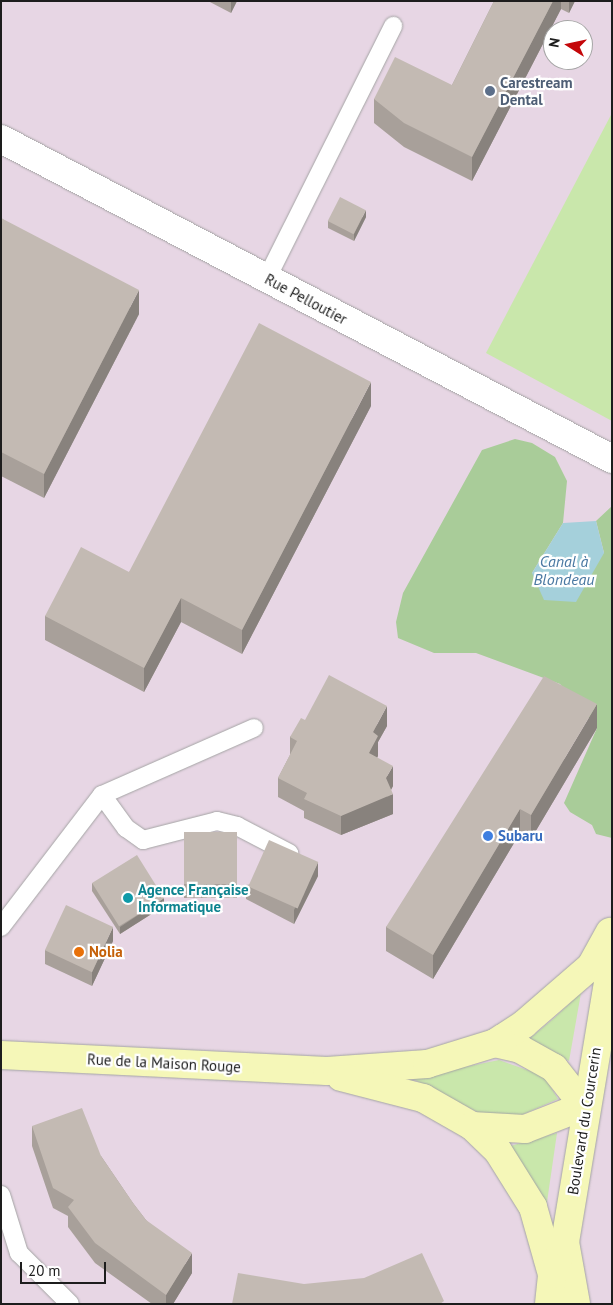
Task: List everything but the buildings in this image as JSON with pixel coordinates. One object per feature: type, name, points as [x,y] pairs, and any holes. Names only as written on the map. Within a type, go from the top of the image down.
[{"type":"street","name":"Rue Pelloutier","points":[[1,139],[612,459]]},
{"type":"street","name":"Boulevard du Courcerin","points":[[549,1304],[552,1274],[565,1242],[584,1106],[611,970],[611,929]]},
{"type":"street","points":[[327,1072],[427,1064],[494,1042],[569,987],[591,966],[611,929]]},
{"type":"street","points":[[472,1126],[525,1129],[584,1106],[568,1081],[541,1059],[494,1042]]},
{"type":"street","name":"Rue de la Maison Rouge","points":[[1,1055],[327,1072]]},
{"type":"street","points":[[327,1072],[423,1098],[472,1126],[498,1151],[533,1208],[552,1274]]},
{"type":"street","name":"Boulevard du Courcerin","points":[[565,1242],[576,1304]]},
{"type":"lane","points":[[267,278],[393,26]]},
{"type":"lane","points":[[1,927],[102,795],[254,728]]},
{"type":"lane","points":[[102,795],[126,828],[143,840],[217,821],[237,826],[306,861]]},
{"type":"lane","points":[[1,1195],[19,1253],[70,1304]]},
{"type":"shaded area","points":[[1,1],[612,1],[612,1304],[1,1304]]},
{"type":"green space","points":[[612,113],[612,421],[486,353]]},
{"type":"green space","points":[[515,439],[532,443],[555,457],[567,481],[563,523],[532,573],[604,553],[596,521],[612,506],[612,838],[596,834],[592,825],[570,812],[564,803],[597,728],[560,684],[476,653],[434,653],[398,638],[396,622],[403,593],[482,450]]},
{"type":"green space","points":[[581,993],[569,1061],[529,1039],[553,1019]]},
{"type":"green space","points":[[499,1060],[544,1076],[558,1099],[517,1117],[479,1113],[411,1078]]},
{"type":"green space","points":[[557,1133],[547,1202],[546,1202],[510,1146]]},
{"type":"water","name":"Canal à Blondeau","points":[[596,521],[604,553],[576,602],[544,600],[532,573],[563,523]]},
{"type":"place","name":"Carestream Dental","points":[[490,91]]},
{"type":"place","name":"Subaru","points":[[488,836]]},
{"type":"place","name":"Agence Française Informatique","points":[[128,898]]},
{"type":"place","name":"Nolia","points":[[79,952]]}]
